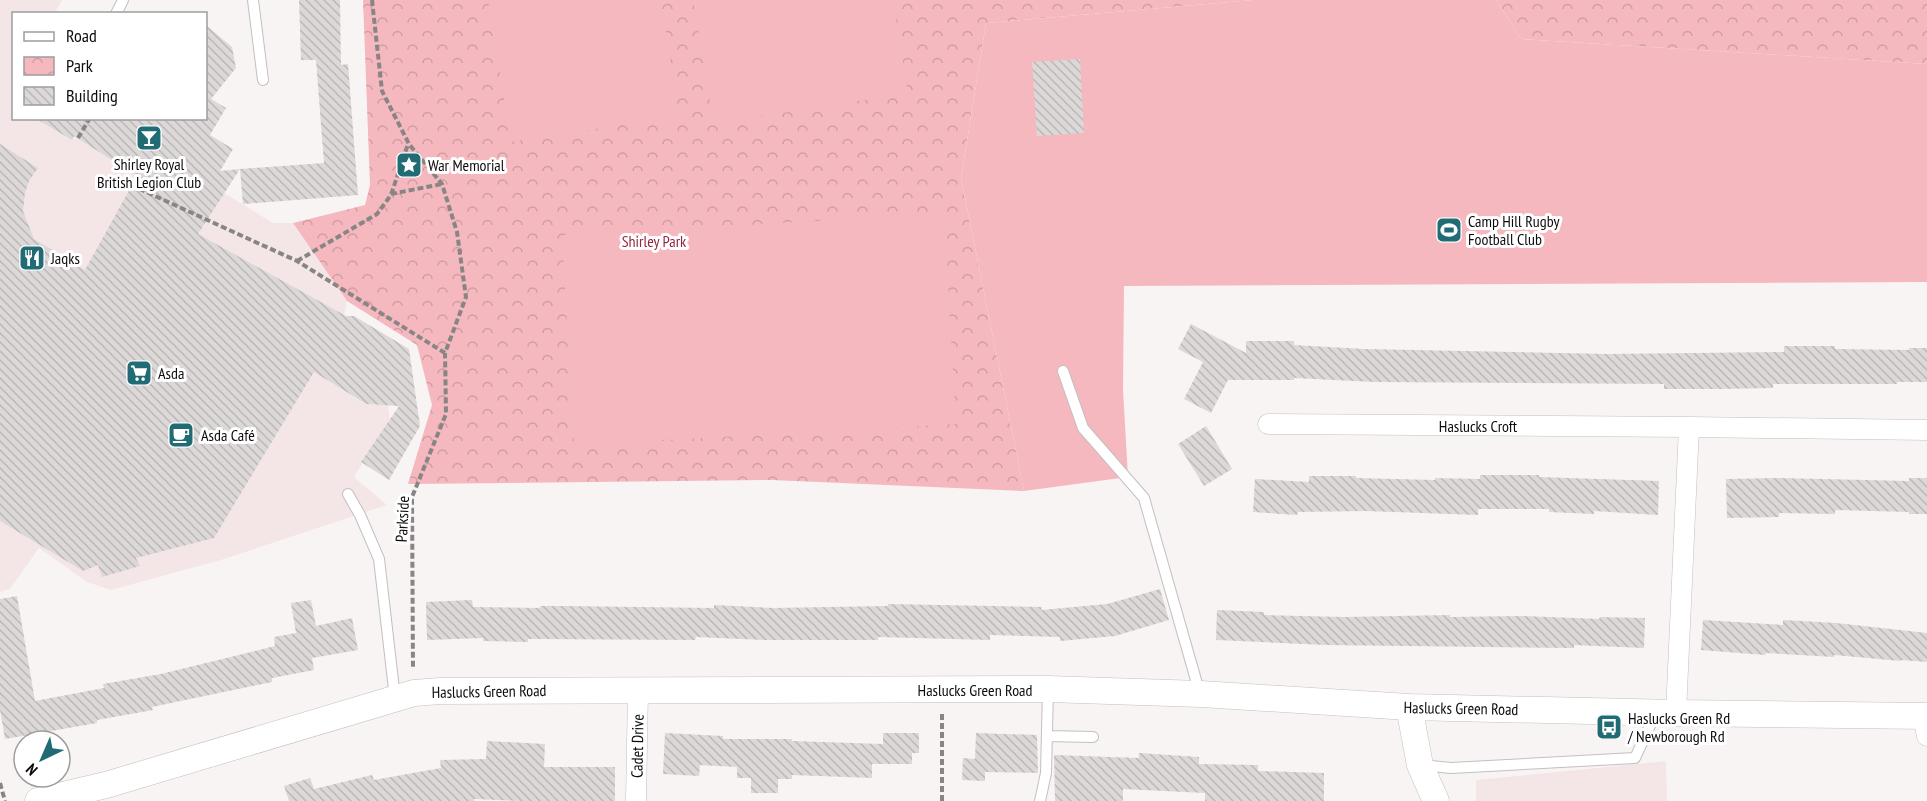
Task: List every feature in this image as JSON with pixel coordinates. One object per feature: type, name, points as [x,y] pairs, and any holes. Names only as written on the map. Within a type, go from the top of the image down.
[{"type":"street","name":"Haslucks Croft","points":[[1268,424],[1927,430]]},
{"type":"street","points":[[1666,713],[1689,427]]},
{"type":"street","name":"Haslucks Green Road","points":[[38,801],[117,782],[404,696],[440,691],[1047,689],[1201,694],[1409,707],[1666,713],[1926,723]]},
{"type":"street","name":"Cadet Drive","points":[[636,801],[638,690]]},
{"type":"street","points":[[1409,707],[1420,765],[1436,801]]},
{"type":"lane","points":[[253,0],[263,80]]},
{"type":"lane","points":[[1063,371],[1083,428],[1144,498],[1201,694]]},
{"type":"lane","points":[[348,494],[379,559],[404,696]]},
{"type":"lane","points":[[1040,801],[1047,773],[1047,689]]},
{"type":"lane","points":[[1420,765],[1451,768],[1635,758],[1666,713]]},
{"type":"lane","points":[[1047,736],[1093,737]]},
{"type":"path","points":[[131,185],[297,261],[445,353],[465,297],[457,232],[442,184],[409,144],[382,91],[372,0]]},
{"type":"path","points":[[78,138],[89,120]]},
{"type":"path","points":[[297,261],[377,214],[391,195],[409,144]]},
{"type":"path","points":[[391,195],[442,184]]},
{"type":"path","name":"Parkside","points":[[404,696],[412,497],[447,414],[445,353]]},
{"type":"path","points":[[942,801],[943,689]]},
{"type":"path","points":[[0,784],[5,801]]},
{"type":"shaded area","points":[[0,0],[62,0],[58,12],[12,12],[12,120],[84,120],[73,139],[78,138],[211,185],[273,223],[293,223],[347,301],[344,316],[314,372],[365,404],[388,405],[390,420],[354,477],[387,505],[221,560],[111,590],[87,582],[39,548],[10,589],[0,592]]},
{"type":"shaded area","points":[[1666,761],[1667,801],[1476,801],[1476,780]]},
{"type":"green space","name":"Shirley Park","points":[[363,0],[1253,0],[986,23],[961,178],[1024,491],[772,480],[408,484],[432,405],[417,345],[347,301],[293,223],[365,205],[370,185]]},
{"type":"green space","points":[[488,0],[661,0],[679,116],[511,142]]},
{"type":"green space","points":[[693,0],[893,0],[908,93],[714,124]]},
{"type":"green space","name":"Camp Hill Rugby Football Club","points":[[1253,0],[1496,0],[1521,39],[1927,64],[1927,282],[1124,286],[1123,389],[1128,477],[1024,491],[961,178],[986,23]]},
{"type":"green space","points":[[1496,0],[1927,0],[1927,64],[1521,39]]},
{"type":"green space","points":[[944,214],[956,424],[574,445],[562,235]]},
{"type":"building","points":[[299,0],[340,0],[341,65],[348,64],[358,195],[243,204],[240,169],[324,163],[316,60],[301,60]]},
{"type":"building","name":"Asda","points":[[207,26],[232,47],[236,68],[211,99],[226,108],[210,135],[233,149],[220,171],[240,169],[198,234],[346,316],[354,316],[409,349],[420,426],[389,480],[361,462],[399,406],[366,404],[314,372],[214,538],[136,558],[140,566],[102,577],[98,565],[83,571],[0,521],[0,144],[38,168],[29,181],[23,211],[34,239],[85,270],[137,176],[74,136],[72,140],[38,120],[207,120]]},
{"type":"building","points":[[1080,59],[1084,133],[1037,136],[1032,62]]},
{"type":"building","points":[[1191,324],[1246,353],[1246,341],[1294,341],[1294,345],[1364,349],[1607,354],[1784,352],[1784,346],[1835,346],[1835,349],[1909,350],[1909,348],[1927,348],[1927,382],[1773,384],[1773,388],[1664,389],[1664,384],[1374,382],[1294,378],[1294,380],[1228,380],[1211,413],[1184,399],[1203,362],[1178,349]]},
{"type":"building","points":[[1206,426],[1232,469],[1204,486],[1178,444]]},
{"type":"building","points":[[1480,475],[1539,475],[1539,477],[1659,481],[1658,515],[1594,511],[1594,514],[1549,512],[1549,509],[1478,509],[1478,515],[1366,511],[1298,512],[1297,515],[1253,512],[1255,479],[1309,482],[1309,476],[1356,476],[1356,478],[1435,480],[1435,478],[1480,479]]},
{"type":"building","points":[[1909,478],[1927,478],[1927,514],[1835,510],[1835,514],[1779,513],[1779,517],[1727,518],[1726,479],[1909,481]]},
{"type":"building","points":[[1160,589],[1169,620],[1115,636],[1060,641],[1060,637],[990,635],[990,640],[878,637],[878,640],[764,640],[696,637],[695,640],[528,639],[528,642],[483,641],[483,638],[427,640],[426,602],[472,600],[473,607],[540,608],[540,606],[564,606],[714,608],[714,605],[773,608],[888,606],[888,604],[1042,607],[1041,610],[1107,604]]},
{"type":"building","points":[[17,596],[35,701],[104,688],[103,684],[161,674],[275,646],[274,637],[296,633],[291,603],[311,600],[316,626],[352,618],[358,650],[312,658],[314,670],[272,678],[272,682],[152,707],[153,710],[97,720],[97,723],[62,729],[12,729],[12,738],[5,739],[0,710],[0,599]]},
{"type":"building","points":[[1217,610],[1264,612],[1264,615],[1345,617],[1450,615],[1450,617],[1645,618],[1644,648],[1574,645],[1574,648],[1326,645],[1216,640]]},
{"type":"building","points":[[1703,620],[1783,625],[1783,620],[1836,623],[1927,633],[1927,662],[1834,655],[1834,657],[1766,653],[1765,655],[1701,650]]},
{"type":"building","points":[[665,733],[723,736],[723,739],[792,739],[792,741],[883,744],[883,733],[919,733],[919,753],[912,753],[912,764],[872,764],[872,778],[792,775],[792,779],[778,779],[778,793],[751,793],[751,778],[737,778],[737,767],[700,765],[699,776],[663,774]]},
{"type":"building","points":[[976,733],[1037,735],[1038,773],[985,772],[985,781],[962,780],[963,758],[975,759]]},
{"type":"building","points":[[487,741],[545,744],[544,767],[615,767],[615,801],[474,799],[474,801],[289,801],[284,786],[310,778],[314,789],[372,775],[374,780],[441,768],[440,760],[486,759]]},
{"type":"building","points":[[1139,753],[1199,757],[1199,764],[1258,765],[1258,771],[1324,773],[1324,801],[1205,801],[1205,793],[1123,789],[1123,801],[1055,801],[1054,755],[1139,758]]},
{"type":"place","name":"Shirley Royal British Legion Club","points":[[149,138]]},
{"type":"place","name":"War Memorial","points":[[409,165]]},
{"type":"place","name":"Camp Hill Rugby Football Club","points":[[1449,230]]},
{"type":"place","name":"Jaqks","points":[[32,258]]},
{"type":"place","name":"Asda","points":[[139,373]]},
{"type":"place","name":"Asda Café","points":[[181,435]]},
{"type":"place","name":"Haslucks Green Rd / Newborough Rd","points":[[1609,727]]}]
